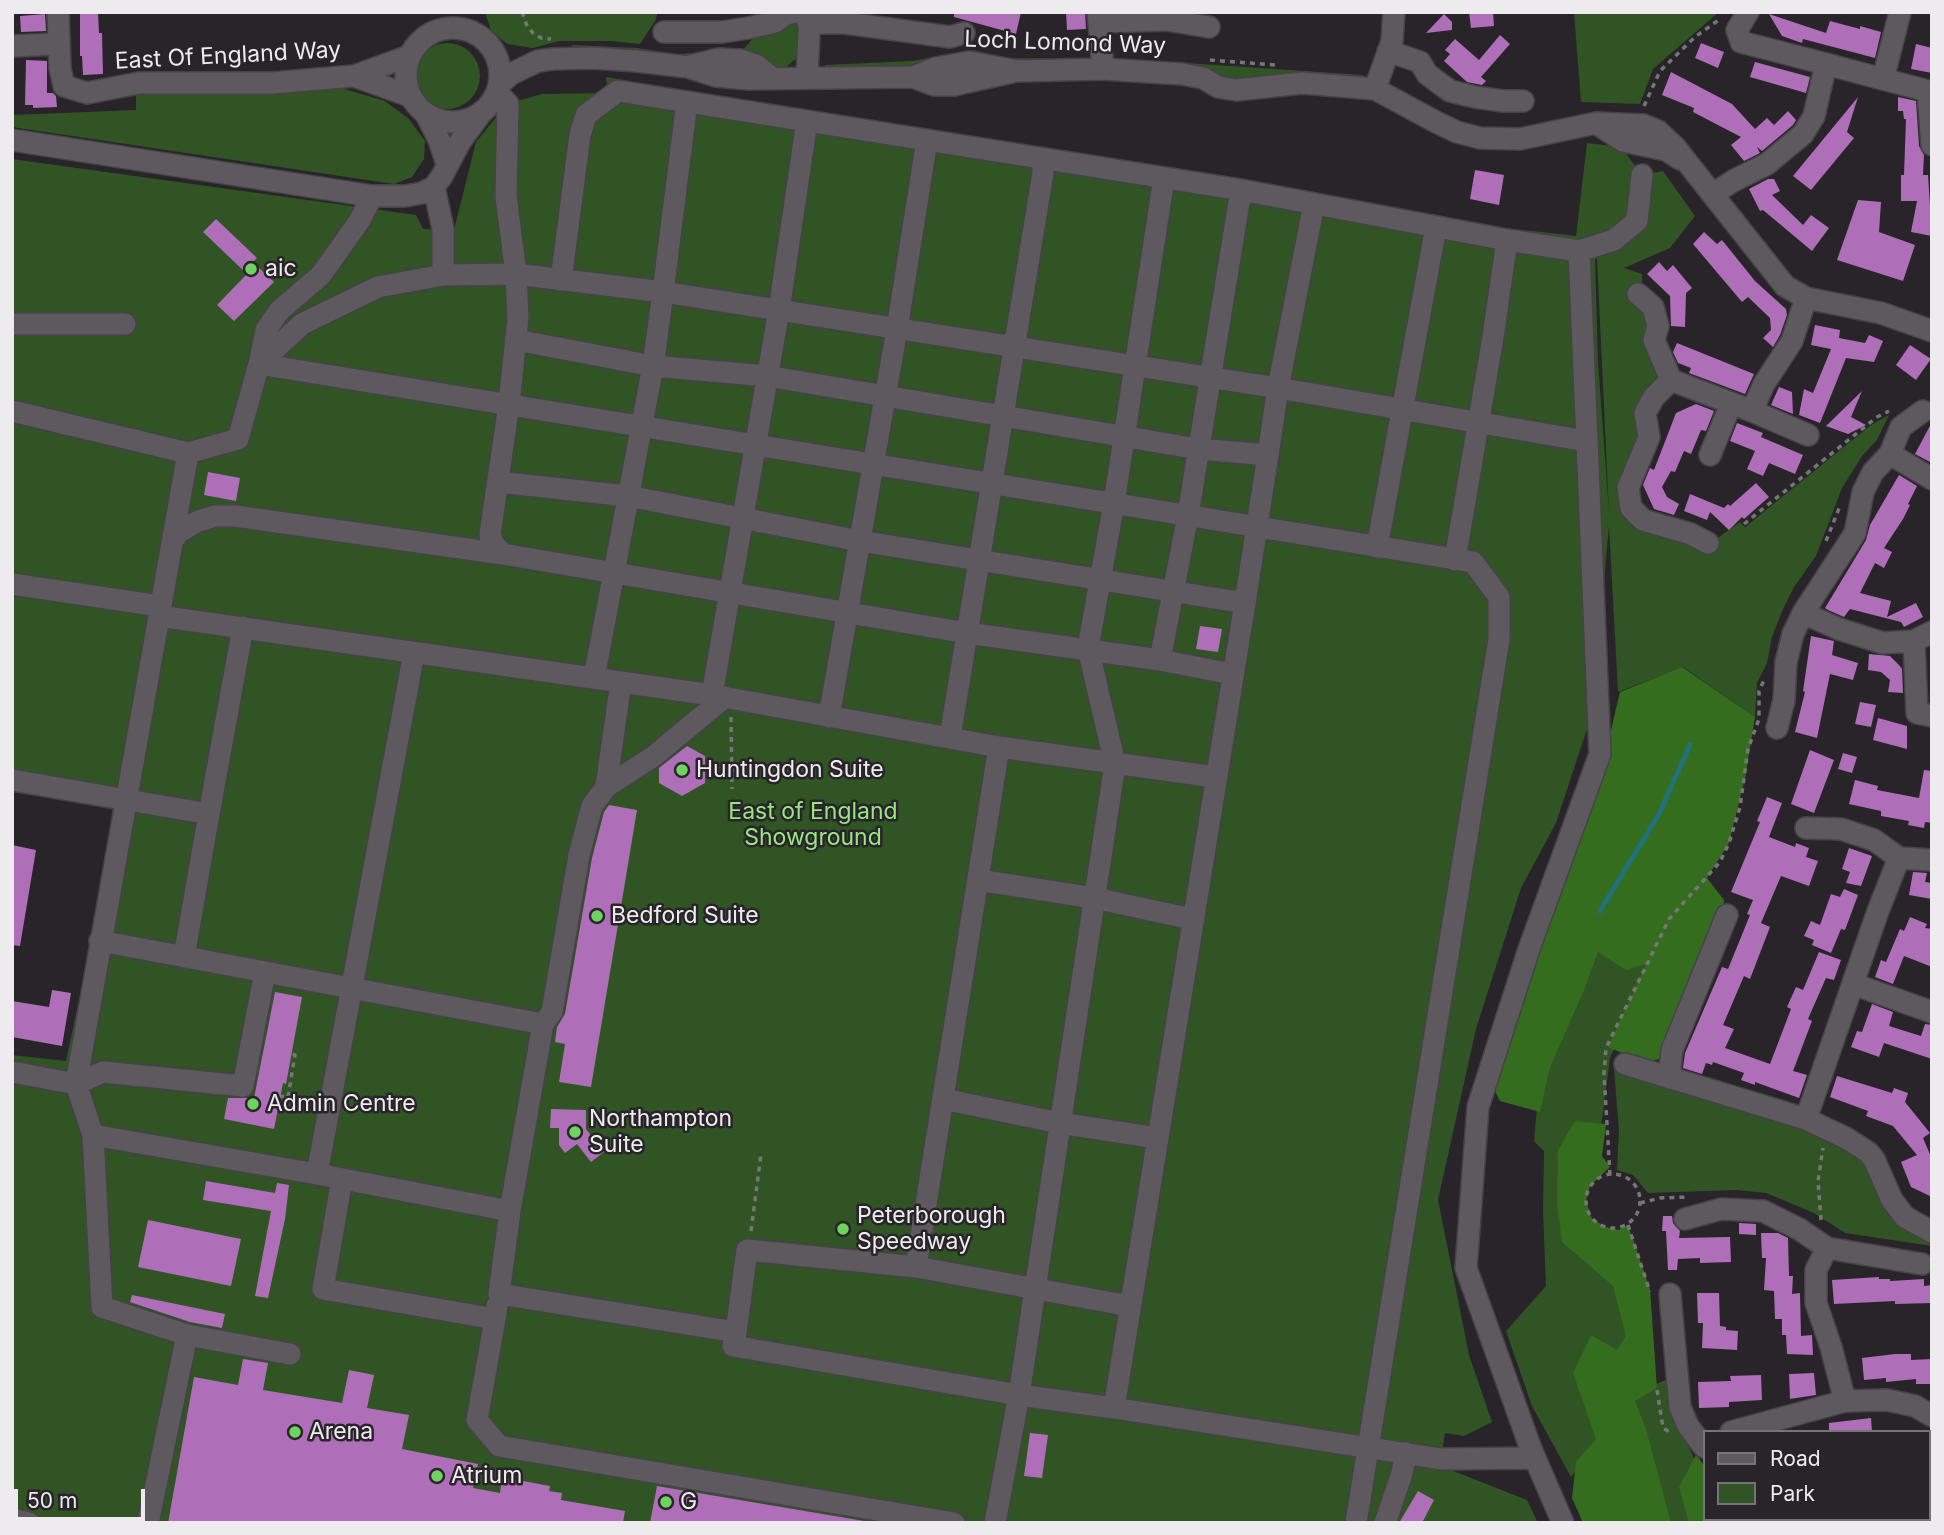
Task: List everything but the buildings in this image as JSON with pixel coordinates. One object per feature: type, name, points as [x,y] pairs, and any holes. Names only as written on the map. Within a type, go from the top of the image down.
[{"type":"street","name":"East Of England Way","points":[[58,12],[58,44],[64,86],[87,93],[139,83],[272,83],[354,76],[409,56]]},
{"type":"street","points":[[432,12],[423,38],[409,56],[405,69],[406,83],[410,96],[426,114],[447,164]]},
{"type":"street","points":[[1375,89],[1392,41],[1394,12]]},
{"type":"street","points":[[1748,12],[1737,30],[1741,42],[1928,91],[1932,145]]},
{"type":"street","points":[[1886,80],[1900,12]]},
{"type":"street","points":[[664,32],[722,32],[775,22],[786,14],[950,37],[964,33]]},
{"type":"street","points":[[805,16],[807,76]]},
{"type":"street","points":[[1103,69],[1098,17],[1167,20],[1209,27]]},
{"type":"street","points":[[423,38],[437,30],[467,21],[492,48],[498,59],[498,88],[508,104],[506,196],[516,274],[518,318],[490,535],[484,544],[471,550]]},
{"type":"street","points":[[12,46],[58,44]]},
{"type":"street","name":"Loch Lomond Way","points":[[492,48],[538,61],[593,58],[688,67],[716,76],[748,79],[807,76],[913,77],[936,68],[969,62],[1017,71],[1103,69],[1182,74],[1203,78],[1218,87],[1236,90],[1302,83],[1375,89],[1457,132],[1480,138],[1520,139],[1596,124],[1643,125],[1658,131],[1675,147],[1785,286],[1806,298],[1881,313],[1932,331]]},
{"type":"street","points":[[1388,51],[1420,62],[1427,74],[1450,91],[1475,97],[1523,101]]},
{"type":"street","name":"Loch Lomond Way","points":[[498,88],[511,74],[538,61]]},
{"type":"street","points":[[1713,194],[1767,164],[1803,134],[1814,116],[1826,64]]},
{"type":"street","name":"East Of England Way","points":[[354,76],[410,96]]},
{"type":"street","points":[[12,140],[372,196],[405,196],[422,193],[434,187],[498,88]]},
{"type":"street","points":[[561,280],[580,135],[586,115],[618,90],[1241,190],[1579,251],[1614,240],[1637,221],[1642,175]]},
{"type":"street","points":[[594,678],[653,366],[687,102]]},
{"type":"street","points":[[426,114],[439,120],[454,122],[468,120],[481,113]]},
{"type":"street","points":[[807,121],[779,310],[729,592],[718,696],[654,755],[606,786],[592,806],[579,855],[552,1012],[543,1024],[477,1420],[499,1446],[954,1523]]},
{"type":"street","points":[[829,717],[927,140]]},
{"type":"street","points":[[950,737],[1043,173],[1043,159]]},
{"type":"street","points":[[995,1523],[1019,1395],[1115,764],[1088,648],[1125,437],[1164,178]]},
{"type":"street","points":[[434,187],[443,229],[443,275]]},
{"type":"street","points":[[1160,660],[1188,515],[1241,190]]},
{"type":"street","points":[[12,411],[188,453],[238,439],[266,330],[279,311],[321,275],[360,220],[372,196]]},
{"type":"street","points":[[1114,1408],[1215,777],[1258,527],[1278,388],[1314,204]]},
{"type":"street","points":[[1377,547],[1436,227]]},
{"type":"street","points":[[1455,560],[1507,240]]},
{"type":"street","points":[[1563,1523],[1535,1458],[1466,1268],[1478,1107],[1529,949],[1600,754],[1579,251]]},
{"type":"street","points":[[259,364],[302,324],[379,287],[443,275],[516,274],[663,292],[1209,377],[1586,441]]},
{"type":"street","points":[[1638,294],[1653,307],[1658,326],[1654,340],[1671,380],[1808,435]]},
{"type":"street","points":[[1752,411],[1763,384],[1792,341],[1806,298]]},
{"type":"street","points":[[12,324],[125,324]]},
{"type":"street","points":[[516,340],[653,366],[766,376],[1198,449],[1268,455]]},
{"type":"street","points":[[259,364],[1473,562],[1499,597],[1499,639],[1356,1523]]},
{"type":"street","points":[[1671,380],[1654,397],[1645,414],[1649,437],[1628,488],[1631,508],[1643,520],[1691,534],[1709,543]]},
{"type":"street","points":[[1710,455],[1731,404]]},
{"type":"street","points":[[1777,728],[1784,700],[1786,662],[1793,635],[1817,589],[1855,533],[1863,492],[1873,472],[1889,454],[1901,427],[1923,411]]},
{"type":"street","points":[[188,453],[76,1084],[93,1135],[102,1307],[187,1335],[290,1354]]},
{"type":"street","points":[[1889,454],[1932,480]]},
{"type":"street","points":[[498,482],[628,496],[979,562],[1245,603]]},
{"type":"street","points":[[172,542],[178,533],[196,522],[215,516],[235,516],[503,554],[967,633],[1088,648],[1232,674]]},
{"type":"street","points":[[490,535],[494,545],[503,554]]},
{"type":"street","points":[[12,584],[243,628],[718,696],[999,747],[1215,777]]},
{"type":"street","points":[[1803,614],[1883,643],[1923,637],[1917,713],[1932,716]]},
{"type":"street","points":[[184,957],[243,628]]},
{"type":"street","points":[[317,1174],[414,653]]},
{"type":"street","points":[[606,786],[621,682]]},
{"type":"street","points":[[916,1267],[999,747]]},
{"type":"street","points":[[12,780],[209,814]]},
{"type":"street","points":[[1806,828],[1840,828],[1874,840],[1899,858],[1932,860]]},
{"type":"street","points":[[1807,1119],[1878,911],[1899,858]]},
{"type":"street","points":[[978,880],[1094,898],[1192,919]]},
{"type":"street","points":[[1669,1078],[1672,1050],[1727,915]]},
{"type":"street","points":[[100,941],[543,1024]]},
{"type":"street","points":[[12,1072],[76,1084],[103,1072],[243,1086],[265,972]]},
{"type":"street","points":[[1853,985],[1932,1012]]},
{"type":"street","points":[[1625,1063],[1807,1119],[1868,1152],[1880,1152],[1892,1200],[1905,1217],[1932,1232]]},
{"type":"street","points":[[943,1099],[1060,1123],[1157,1138]]},
{"type":"street","points":[[93,1135],[510,1211]]},
{"type":"street","points":[[342,1179],[323,1289],[495,1318]]},
{"type":"street","points":[[1685,1219],[1721,1209],[1763,1211],[1799,1228],[1827,1248],[1923,1264]]},
{"type":"street","points":[[1827,1248],[1816,1270],[1816,1303],[1845,1401]]},
{"type":"street","points":[[1130,1306],[916,1267],[747,1250],[733,1346],[1019,1395],[1441,1459],[1535,1458]]},
{"type":"street","points":[[499,1294],[736,1332]]},
{"type":"street","points":[[1671,1294],[1680,1407],[1688,1426],[1702,1444]]},
{"type":"street","points":[[148,1523],[187,1335]]},
{"type":"street","points":[[1738,1430],[1845,1401],[1887,1400],[1915,1406],[1932,1416]]},
{"type":"street","points":[[1385,1523],[1402,1474],[1406,1453]]},
{"type":"street","points":[[12,1519],[29,1523]]},
{"type":"path","points":[[1744,524],[1877,417],[1897,407],[1892,417]]},
{"type":"path","points":[[1823,549],[1840,505]]},
{"type":"path","points":[[1610,1175],[1604,1074],[1606,1048],[1669,919],[1720,862],[1729,843],[1740,807],[1748,749],[1759,719],[1759,691],[1769,670]]},
{"type":"path","points":[[718,696],[730,709],[732,789]]},
{"type":"path","points":[[288,1097],[295,1055],[291,1054]]},
{"type":"path","points":[[279,1096],[330,1105]]},
{"type":"path","points":[[1821,1226],[1818,1181],[1820,1161],[1829,1130]]},
{"type":"path","points":[[747,1250],[760,1176],[761,1154]]},
{"type":"path","points":[[1610,1175],[1630,1181],[1636,1187],[1640,1203],[1635,1217],[1628,1225],[1615,1228],[1606,1227],[1591,1218],[1586,1201],[1592,1184],[1599,1178],[1610,1175]]},
{"type":"green space","points":[[485,12],[657,12],[657,15],[640,44],[559,41],[533,48],[507,44],[491,31]]},
{"type":"green space","points":[[1574,12],[1719,12],[1653,69],[1640,104],[1581,102]]},
{"type":"green space","points":[[799,22],[799,56],[785,68],[570,49],[573,45],[637,48],[677,54],[743,50],[754,37],[781,24]]},
{"type":"green space","points":[[447,43],[460,46],[470,53],[477,63],[480,76],[477,89],[470,99],[460,106],[447,109],[434,106],[424,99],[417,89],[414,76],[417,63],[424,53],[434,46]]},
{"type":"green space","points":[[974,50],[1004,58],[1085,59],[1080,64],[828,69],[825,65],[912,61]]},
{"type":"green space","points":[[1113,58],[1363,75],[1360,80],[1232,81],[1121,62]]},
{"type":"green space","name":"East of England Showground","points":[[606,77],[1043,159],[1444,221],[1576,236],[1587,143],[1621,147],[1642,175],[1663,171],[1695,216],[1670,248],[1624,268],[1642,274],[1642,293],[1658,379],[1622,504],[1715,540],[1740,522],[1745,527],[1871,425],[1889,415],[1877,440],[1862,456],[1842,488],[1816,556],[1794,587],[1783,609],[1772,637],[1767,663],[1757,683],[1755,717],[1683,667],[1618,692],[1609,526],[1591,717],[1556,823],[1521,888],[1476,1029],[1438,1200],[1469,1355],[1492,1422],[1464,1436],[1445,1433],[1441,1459],[1446,1468],[1527,1500],[1538,1523],[12,1523],[12,1055],[66,1061],[121,805],[12,782],[12,159],[416,215],[423,229],[454,230],[476,142],[507,104],[542,94],[608,93]],"holes":[[[1597,259],[1609,513],[1598,361]]]},
{"type":"green space","points":[[344,89],[385,101],[409,119],[425,141],[424,159],[412,177],[394,184],[12,127],[12,115],[136,110],[136,92]]},
{"type":"green space","points":[[1682,667],[1755,717],[1745,778],[1729,843],[1707,878],[1724,900],[1723,912],[1680,1001],[1672,1057],[1643,1062],[1608,1047],[1646,964],[1626,970],[1598,952],[1549,1070],[1540,1112],[1500,1101],[1488,1077],[1604,760],[1620,692]]},
{"type":"green space","points":[[1599,947],[1654,962],[1610,1058],[1601,1127],[1561,1151],[1617,1284],[1630,1337],[1600,1441],[1571,1477],[1532,1406],[1506,1331],[1546,1286],[1544,1151],[1534,1141],[1537,1107],[1548,1067]]},
{"type":"green space","points":[[1614,1069],[1834,1138],[1860,1154],[1932,1237],[1932,1246],[1845,1233],[1814,1213],[1766,1193],[1736,1190],[1648,1193],[1633,1175],[1617,1170],[1619,1131]]},
{"type":"green space","points":[[1575,1121],[1606,1124],[1602,1156],[1610,1167],[1590,1186],[1586,1201],[1592,1219],[1606,1227],[1619,1230],[1628,1225],[1650,1289],[1657,1388],[1635,1401],[1646,1429],[1671,1523],[1583,1523],[1572,1498],[1576,1462],[1596,1439],[1573,1373],[1591,1335],[1617,1350],[1626,1336],[1613,1286],[1562,1242],[1557,1203],[1558,1150]]},
{"type":"green space","points":[[1668,1379],[1678,1422],[1697,1465],[1698,1523],[1662,1523],[1628,1396]]},
{"type":"green space","points":[[1696,1455],[1702,1462],[1702,1521],[1740,1523],[1689,1523],[1679,1487]]},
{"type":"waterway","points":[[1600,911],[1659,814],[1690,745]]},
{"type":"place","name":"aic","points":[[251,269]]},
{"type":"place","name":"Huntingdon Suite","points":[[682,770]]},
{"type":"place","name":"Bedford Suite","points":[[597,916]]},
{"type":"place","name":"Admin Centre","points":[[253,1104]]},
{"type":"place","name":"Northampton Suite","points":[[575,1132]]},
{"type":"place","name":"Peterborough Speedway","points":[[843,1229]]},
{"type":"place","name":"Arena","points":[[295,1432]]},
{"type":"place","name":"Atrium","points":[[437,1476]]},
{"type":"place","name":"G","points":[[666,1502]]}]
